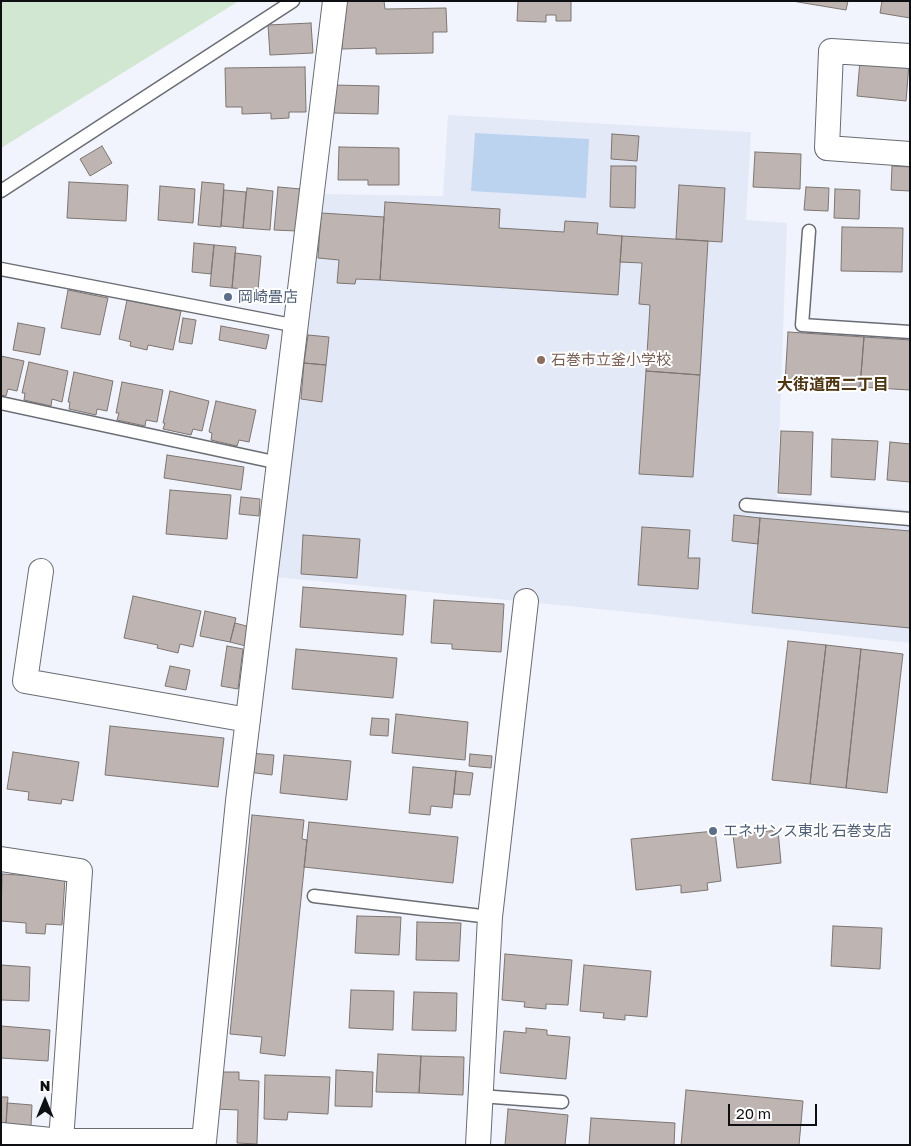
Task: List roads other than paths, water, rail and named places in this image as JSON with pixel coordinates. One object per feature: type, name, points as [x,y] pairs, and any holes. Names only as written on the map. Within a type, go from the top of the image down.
[{"type":"street","points":[[1,1135],[61,1143],[204,1141],[230,871],[335,1]]},
{"type":"street","points":[[910,56],[831,51],[827,148],[910,154]]},
{"type":"street","points":[[41,571],[25,680],[248,720]]},
{"type":"street","points":[[478,1145],[490,917],[526,601]]},
{"type":"street","points":[[1,860],[80,871],[61,1143]]},
{"type":"lane","points":[[1,191],[294,1]]},
{"type":"lane","points":[[809,231],[802,324],[910,332]]},
{"type":"lane","points":[[1,269],[297,326]]},
{"type":"lane","points":[[1,403],[280,463]]},
{"type":"lane","points":[[746,505],[910,519]]},
{"type":"lane","points":[[314,896],[490,917]]},
{"type":"lane","points":[[480,1096],[562,1102]]},
{"type":"water","points":[[475,133],[589,139],[586,198],[471,191]]},
{"type":"place","name":"岡崎畳店","points":[[228,297]]},
{"type":"place","name":"石巻市立釜小学校","points":[[541,360]]},
{"type":"place","name":"エネサンス東北 石巻支店","points":[[713,831]]},
{"type":"district","name":"大街道西二丁目","points":[[833,385]]}]
